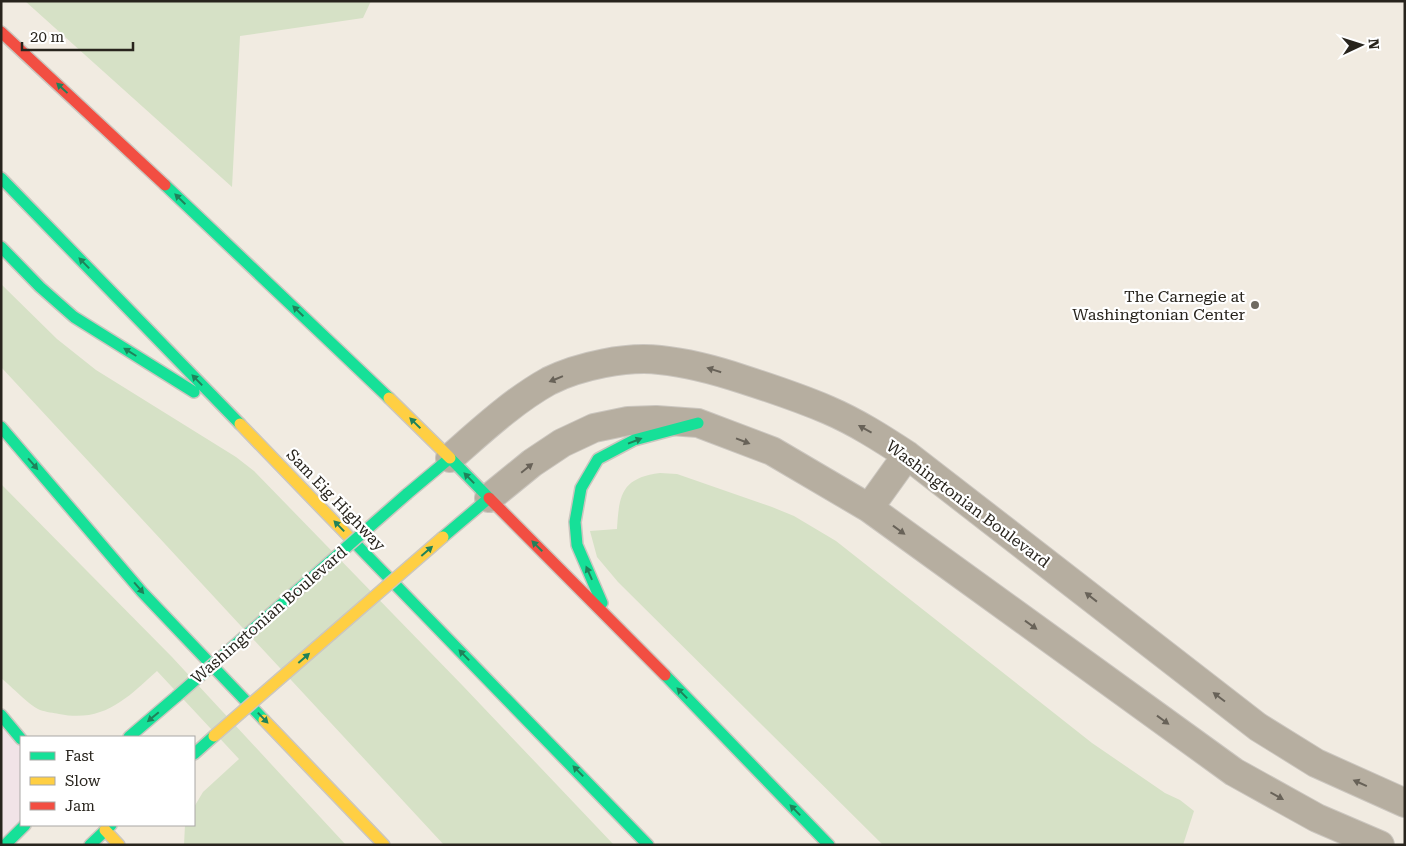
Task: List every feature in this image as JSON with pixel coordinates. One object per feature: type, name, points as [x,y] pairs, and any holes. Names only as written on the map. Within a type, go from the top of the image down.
[{"type":"main road","points":[[1,32],[112,134],[450,458],[829,845]]},
{"type":"main road","name":"Sam Eig Highway","points":[[1,178],[648,845]]},
{"type":"main road","points":[[1,248],[40,287],[74,317],[231,415]]},
{"type":"main road","points":[[608,618],[577,545],[575,522],[581,488],[598,459],[634,440],[698,423]]},
{"type":"main road","points":[[1,427],[142,592],[384,845]]},
{"type":"main road","name":"Washingtonian Boulevard","points":[[129,736],[450,458]]},
{"type":"main road","points":[[195,753],[489,498]]},
{"type":"main road","points":[[1,716],[20,738]]},
{"type":"main road","points":[[612,806],[654,845]]},
{"type":"main road","points":[[4,845],[24,826]]},
{"type":"main road","points":[[90,845],[105,827],[119,845]]},
{"type":"street","name":"Washingtonian Boulevard","points":[[450,458],[523,398],[549,382],[588,368],[634,359],[659,359],[700,366],[758,384],[827,410],[866,429],[907,454],[1258,727],[1316,762],[1405,802]]},
{"type":"street","points":[[489,498],[532,463],[562,443],[594,428],[628,421],[656,420],[698,423],[772,452],[869,508],[1234,772],[1317,818],[1380,845]]},
{"type":"street","points":[[869,508],[907,454]]},
{"type":"shaded area","points":[[1,723],[20,744],[20,826],[1,843]]},
{"type":"green space","points":[[25,1],[371,1],[363,18],[240,36],[232,187]]},
{"type":"green space","points":[[1,284],[57,339],[96,370],[236,457],[254,471],[614,845],[444,845],[1,367]]},
{"type":"green space","points":[[660,473],[677,474],[772,507],[794,516],[836,541],[1092,743],[1194,811],[1183,845],[883,845],[618,582],[597,557],[590,531],[617,529],[619,506],[625,490],[638,479]]},
{"type":"green space","points":[[1,484],[172,657],[346,845],[184,845],[185,826],[195,826],[195,805],[203,792],[239,759],[157,671],[125,699],[114,706],[89,715],[75,716],[36,708],[1,678]]},
{"type":"traffic: fast","points":[[1,178],[240,424]]},
{"type":"traffic: fast","points":[[165,185],[389,398]]},
{"type":"traffic: fast","points":[[1,247],[40,287],[74,317],[194,392]]},
{"type":"traffic: fast","points":[[602,603],[577,545],[575,522],[581,488],[598,459],[634,440],[698,423]]},
{"type":"traffic: fast","points":[[1,427],[142,592],[264,720]]},
{"type":"traffic: fast","points":[[407,494],[450,458],[489,498],[443,537]]},
{"type":"traffic: fast","points":[[177,696],[407,494]]},
{"type":"traffic: fast","points":[[353,541],[648,845]]},
{"type":"traffic: fast","points":[[665,675],[829,845]]},
{"type":"traffic: fast","points":[[130,736],[177,696]]},
{"type":"traffic: fast","points":[[1,715],[20,738]]},
{"type":"traffic: fast","points":[[195,753],[214,736]]},
{"type":"traffic: fast","points":[[5,845],[24,826]]},
{"type":"traffic: fast","points":[[90,845],[110,826]]},
{"type":"traffic: slow","points":[[389,398],[450,458]]},
{"type":"traffic: slow","points":[[240,424],[353,541]]},
{"type":"traffic: slow","points":[[214,736],[443,537]]},
{"type":"traffic: slow","points":[[264,720],[384,845]]},
{"type":"traffic: slow","points":[[105,830],[119,845]]},
{"type":"traffic: jam","points":[[1,32],[165,185]]},
{"type":"traffic: jam","points":[[489,498],[665,675]]},
{"type":"place","name":"The Carnegie at Washingtonian Center","points":[[1255,305]]}]
